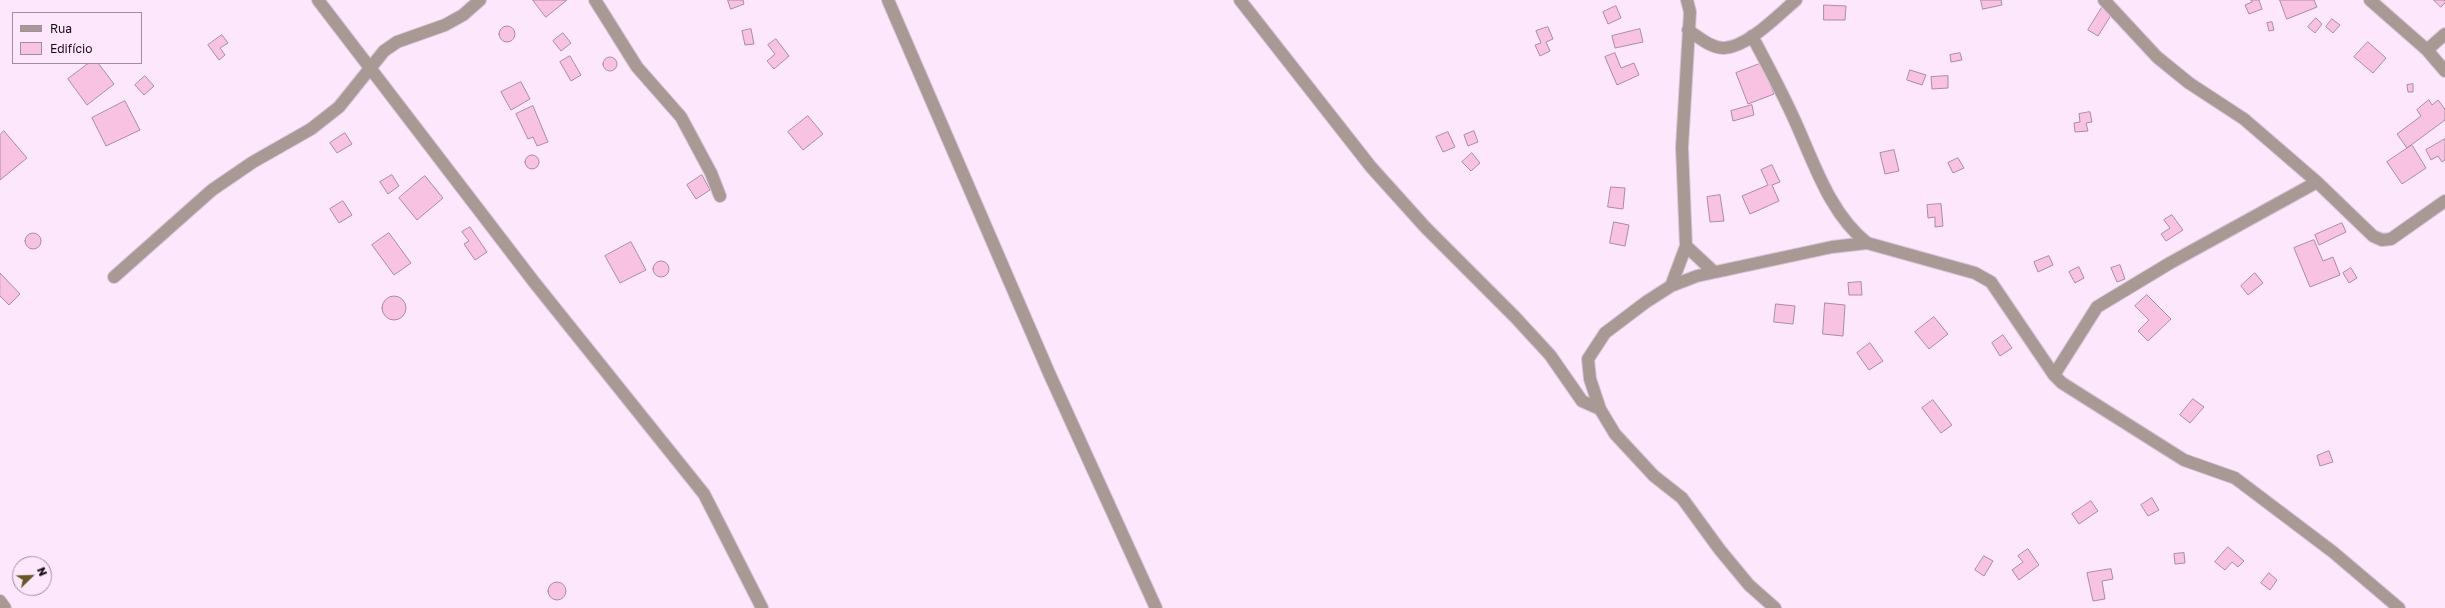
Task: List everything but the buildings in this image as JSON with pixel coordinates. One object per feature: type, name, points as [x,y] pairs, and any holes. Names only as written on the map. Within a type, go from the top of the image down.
[{"type":"street","points":[[318,0],[534,282],[704,494],[762,608]]},
{"type":"street","points":[[114,277],[212,190],[253,162],[311,129],[339,107],[384,51],[397,42],[445,25],[463,15],[480,0]]},
{"type":"street","points":[[595,0],[637,67],[681,117],[711,173],[720,196]]},
{"type":"street","points":[[888,0],[1049,373],[1156,608]]},
{"type":"street","points":[[1240,0],[1371,167],[1426,228],[1515,316],[1550,355],[1582,401],[1600,409]]},
{"type":"street","points":[[1672,286],[1686,246],[1682,147],[1690,12],[1687,0]]},
{"type":"street","points":[[1688,30],[1703,41],[1722,48],[1734,46],[1752,36],[1796,0]]},
{"type":"street","points":[[2104,0],[2158,57],[2189,83],[2244,119],[2317,182],[2373,236],[2382,240],[2391,239],[2445,201]]},
{"type":"street","points":[[2370,0],[2427,50],[2445,70]]},
{"type":"street","points":[[2427,50],[2445,34]]},
{"type":"street","points":[[1752,36],[1785,100],[1833,204],[1851,231],[1867,243],[1975,273],[1991,282],[2054,375],[2077,393],[2184,460],[2235,478],[2333,552],[2399,608]]},
{"type":"street","points":[[2054,375],[2097,307],[2170,262],[2317,182]]},
{"type":"street","points":[[1775,608],[1744,580],[1682,498],[1654,476],[1615,434],[1600,409],[1590,379],[1588,359],[1605,333],[1646,302],[1672,286],[1713,271],[1832,247],[1867,243]]},
{"type":"street","points":[[1686,246],[1713,271]]},
{"type":"street","points":[[0,601],[5,608]]}]
